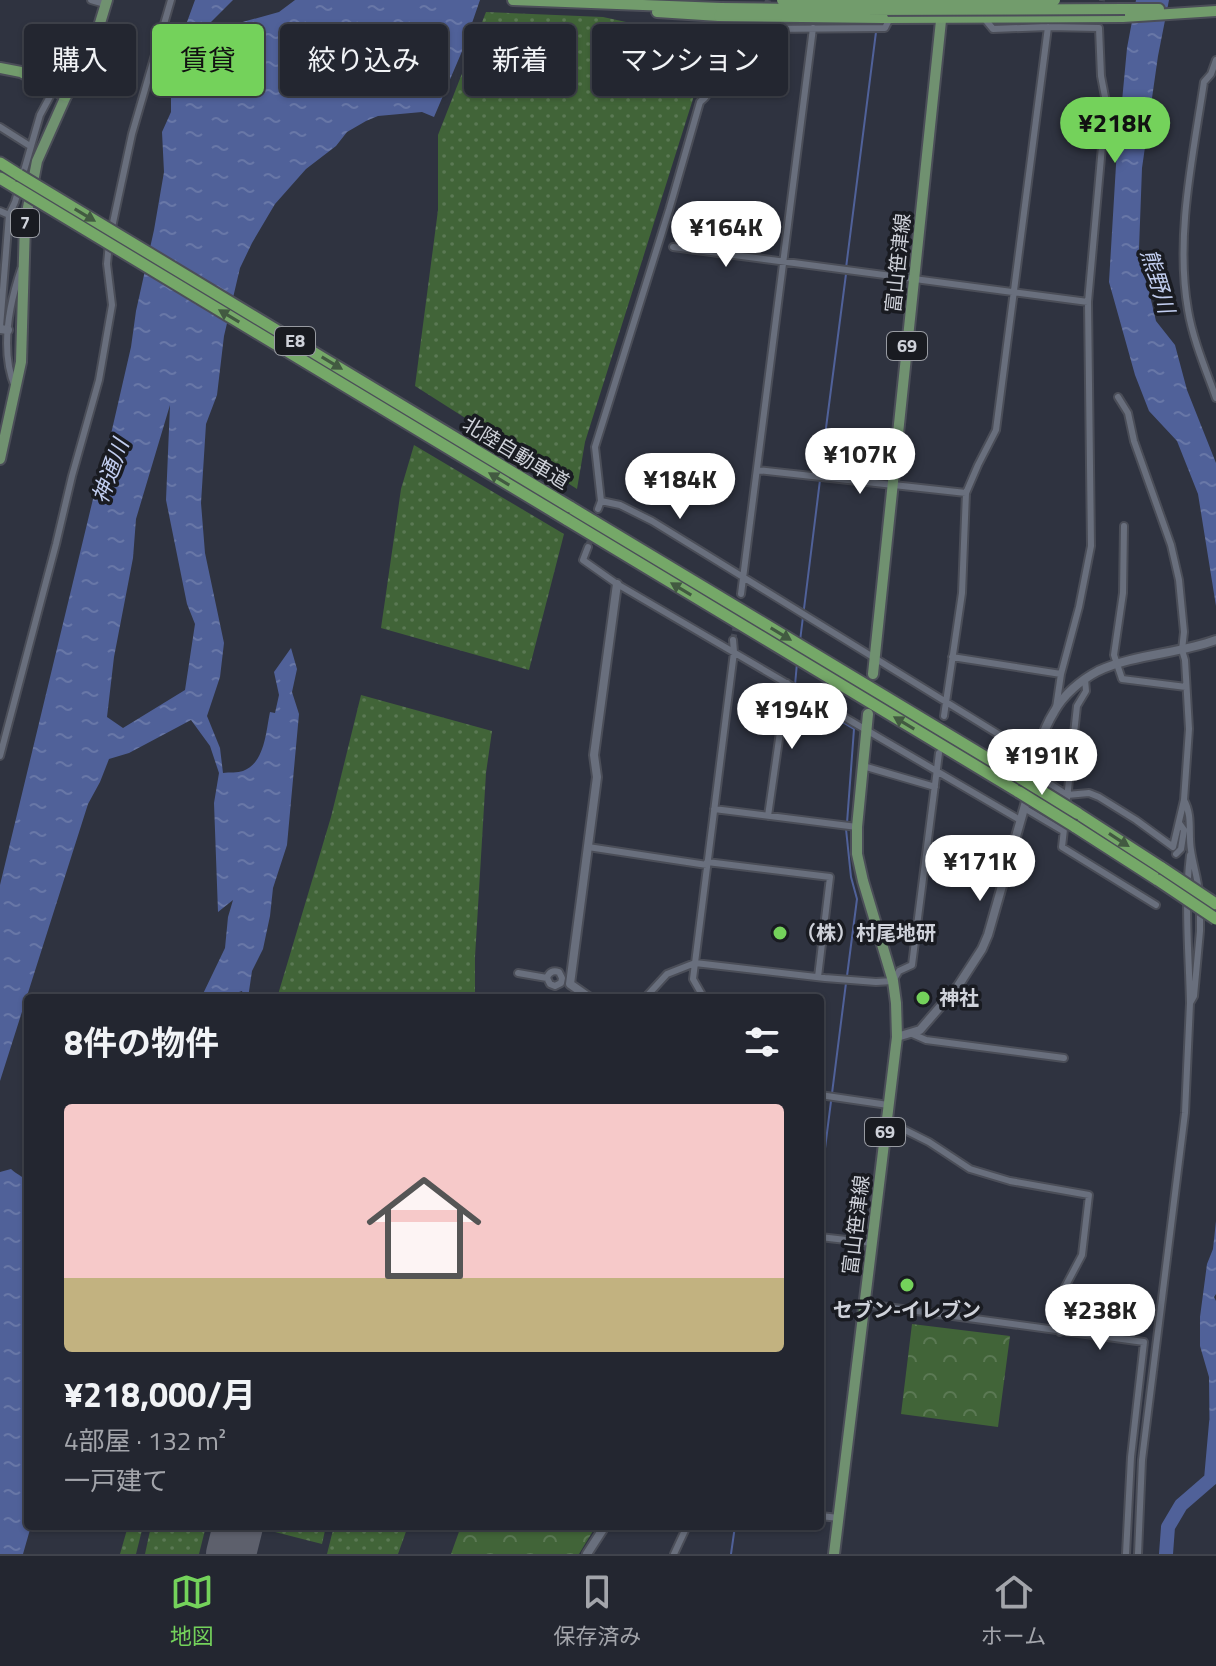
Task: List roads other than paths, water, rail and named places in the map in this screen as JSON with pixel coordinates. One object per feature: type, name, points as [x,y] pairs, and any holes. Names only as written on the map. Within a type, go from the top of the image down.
[{"type":"highway","points":[[513,0],[859,10],[1213,10]]},
{"type":"highway","points":[[782,0],[1055,0]]},
{"type":"highway","points":[[616,4],[633,11],[736,17],[1123,17],[1213,10]]},
{"type":"highway","points":[[0,68],[24,74]]},
{"type":"highway","name":"北陸自動車道","points":[[0,163],[570,507],[1028,776],[1216,919]]},
{"type":"highway","name":"北陸自動車道","points":[[0,178],[1019,792],[1068,828],[1216,904]]},
{"type":"main road","name":"富山笹津線","points":[[873,674],[944,0]]},
{"type":"main road","name":"7","points":[[100,24],[106,2]]},
{"type":"main road","name":"7","points":[[0,459],[23,343],[25,223],[37,161],[66,96]]},
{"type":"main road","name":"富山笹津線","points":[[834,1554],[897,1037],[893,981],[857,854],[868,714]]},
{"type":"street","points":[[91,0],[106,2]]},
{"type":"street","points":[[0,756],[99,380],[112,305],[108,247],[132,134],[171,0]]},
{"type":"street","points":[[598,509],[601,501],[595,447],[700,102],[707,97],[733,54],[761,29],[885,28],[886,18]]},
{"type":"street","points":[[984,18],[993,29],[1099,28],[1101,76],[1106,102],[1088,302],[1091,546],[1056,708]]},
{"type":"street","points":[[944,716],[962,593],[966,493],[996,430],[1048,27]]},
{"type":"street","points":[[741,594],[813,28]]},
{"type":"street","points":[[1216,60],[1204,82],[1183,242],[1189,314],[1216,398]]},
{"type":"street","points":[[15,388],[9,373],[3,329],[9,215],[40,115],[50,96]]},
{"type":"street","points":[[0,127],[30,146]]},
{"type":"street","points":[[0,211],[9,215]]},
{"type":"street","points":[[673,247],[1088,302]]},
{"type":"street","points":[[3,329],[24,258]]},
{"type":"street","points":[[1028,776],[1067,795],[1089,793],[1099,797],[1173,847],[1184,800],[1189,729],[1179,580],[1171,545],[1134,441],[1128,413],[1118,397]]},
{"type":"street","points":[[757,470],[966,493]]},
{"type":"street","points":[[601,501],[620,505],[652,521],[1037,758]]},
{"type":"street","points":[[1124,526],[1123,593],[1114,655],[1122,679],[1186,687]]},
{"type":"street","points":[[588,547],[583,560],[617,584],[1020,820]]},
{"type":"street","points":[[566,980],[588,847],[597,777],[594,755],[617,584]]},
{"type":"street","points":[[701,994],[693,979],[733,640]]},
{"type":"street","points":[[897,1037],[920,1030],[958,986],[982,949],[1024,808],[1028,776],[1056,708],[1078,684],[1096,672],[1216,640]]},
{"type":"street","points":[[952,657],[1061,674]]},
{"type":"street","points":[[1085,679],[1086,691],[1077,706],[1067,795],[1068,828],[1062,847],[1156,905]]},
{"type":"street","points":[[768,816],[787,683]]},
{"type":"street","points":[[649,994],[667,974],[695,963],[818,977],[893,981],[899,971],[912,965],[939,753]]},
{"type":"street","points":[[863,766],[935,787]]},
{"type":"street","points":[[1138,1554],[1142,1460],[1185,1113],[1190,1003],[1186,889],[1190,849],[1189,810],[1184,800]]},
{"type":"street","points":[[1024,808],[1068,828]]},
{"type":"street","points":[[714,809],[857,827]]},
{"type":"street","points":[[1176,854],[1181,849],[1184,830],[1179,823]]},
{"type":"street","points":[[588,847],[830,877],[818,977]]},
{"type":"street","points":[[1190,849],[1199,881],[1200,931],[1194,996],[1190,1003]]},
{"type":"street","points":[[518,973],[547,978],[556,971],[584,994]]},
{"type":"street","points":[[910,1033],[926,1040],[1064,1058]]},
{"type":"street","points":[[824,1096],[888,1105]]},
{"type":"street","points":[[887,1121],[929,1142],[970,1169],[1010,1181],[1089,1195],[1082,1255],[1064,1289],[1060,1332]]},
{"type":"street","points":[[824,1237],[872,1243]]},
{"type":"street","points":[[865,1304],[1144,1342],[1131,1457],[1126,1554]]},
{"type":"street","points":[[824,1516],[839,1518]]},
{"type":"street","points":[[587,1554],[602,1530]]},
{"type":"street","points":[[674,1554],[685,1530]]},
{"type":"water","points":[[195,0],[233,0],[209,24],[187,24]]},
{"type":"water","name":"神通川","points":[[295,0],[480,0],[472,24],[464,24],[464,46],[448,84],[448,24],[280,24],[280,96],[443,96],[434,117],[422,112],[378,116],[347,132],[336,146],[306,169],[275,204],[252,243],[240,268],[224,336],[217,395],[206,424],[201,503],[205,553],[224,643],[220,677],[207,716],[220,748],[223,773],[243,771],[260,754],[270,712],[275,713],[279,695],[274,672],[291,648],[297,669],[292,692],[299,714],[287,845],[273,888],[263,949],[252,971],[249,994],[242,991],[236,994],[203,994],[225,948],[233,900],[218,912],[214,803],[219,773],[210,746],[191,720],[129,753],[109,759],[88,804],[28,994],[24,994],[24,1005],[0,1081],[0,885],[131,347],[164,172],[162,132],[171,112],[171,96],[264,96],[264,24],[235,24],[279,12]],"holes":[[[170,405],[166,500],[187,604],[195,624],[185,690],[123,728],[107,717],[114,657],[133,558],[136,519]]]},
{"type":"water","points":[[1136,0],[1169,0],[1142,168],[1139,249],[1156,321],[1175,345],[1187,390],[1216,463],[1216,606],[1198,494],[1177,441],[1149,411],[1135,375],[1109,282],[1127,48]]},
{"type":"water","points":[[11,1169],[24,1179],[24,1530],[30,1530],[23,1554],[0,1554],[0,1172]]},
{"type":"water","points":[[1216,1221],[1216,1474],[1210,1469],[1209,1377],[1200,1346],[1200,1317]]},
{"type":"waterway","points":[[846,268],[876,32]]},
{"type":"waterway","points":[[820,474],[846,274]]},
{"type":"waterway","points":[[800,641],[820,480]]},
{"type":"waterway","points":[[795,685],[797,663]]},
{"type":"waterway","points":[[795,691],[854,729],[847,823]]},
{"type":"waterway","points":[[846,829],[851,877],[857,899],[847,976]]},
{"type":"waterway","points":[[824,1156],[846,983]]},
{"type":"waterway","name":"熊野川","points":[[1166,1554],[1168,1527],[1181,1505],[1211,1479],[1216,1423]]},
{"type":"waterway","points":[[731,1554],[734,1530]]},
{"type":"tunnel","points":[[762,24],[768,0]]},
{"type":"tunnel","points":[[1099,28],[1102,0]]},
{"type":"tunnel","points":[[588,547],[598,509]]},
{"type":"tunnel","points":[[733,640],[737,621]]},
{"type":"place","name":"（株）村尾地研","points":[[780,933]]},
{"type":"place","name":"神社","points":[[923,998]]},
{"type":"place","name":"セブン-イレブン","points":[[907,1285]]}]
